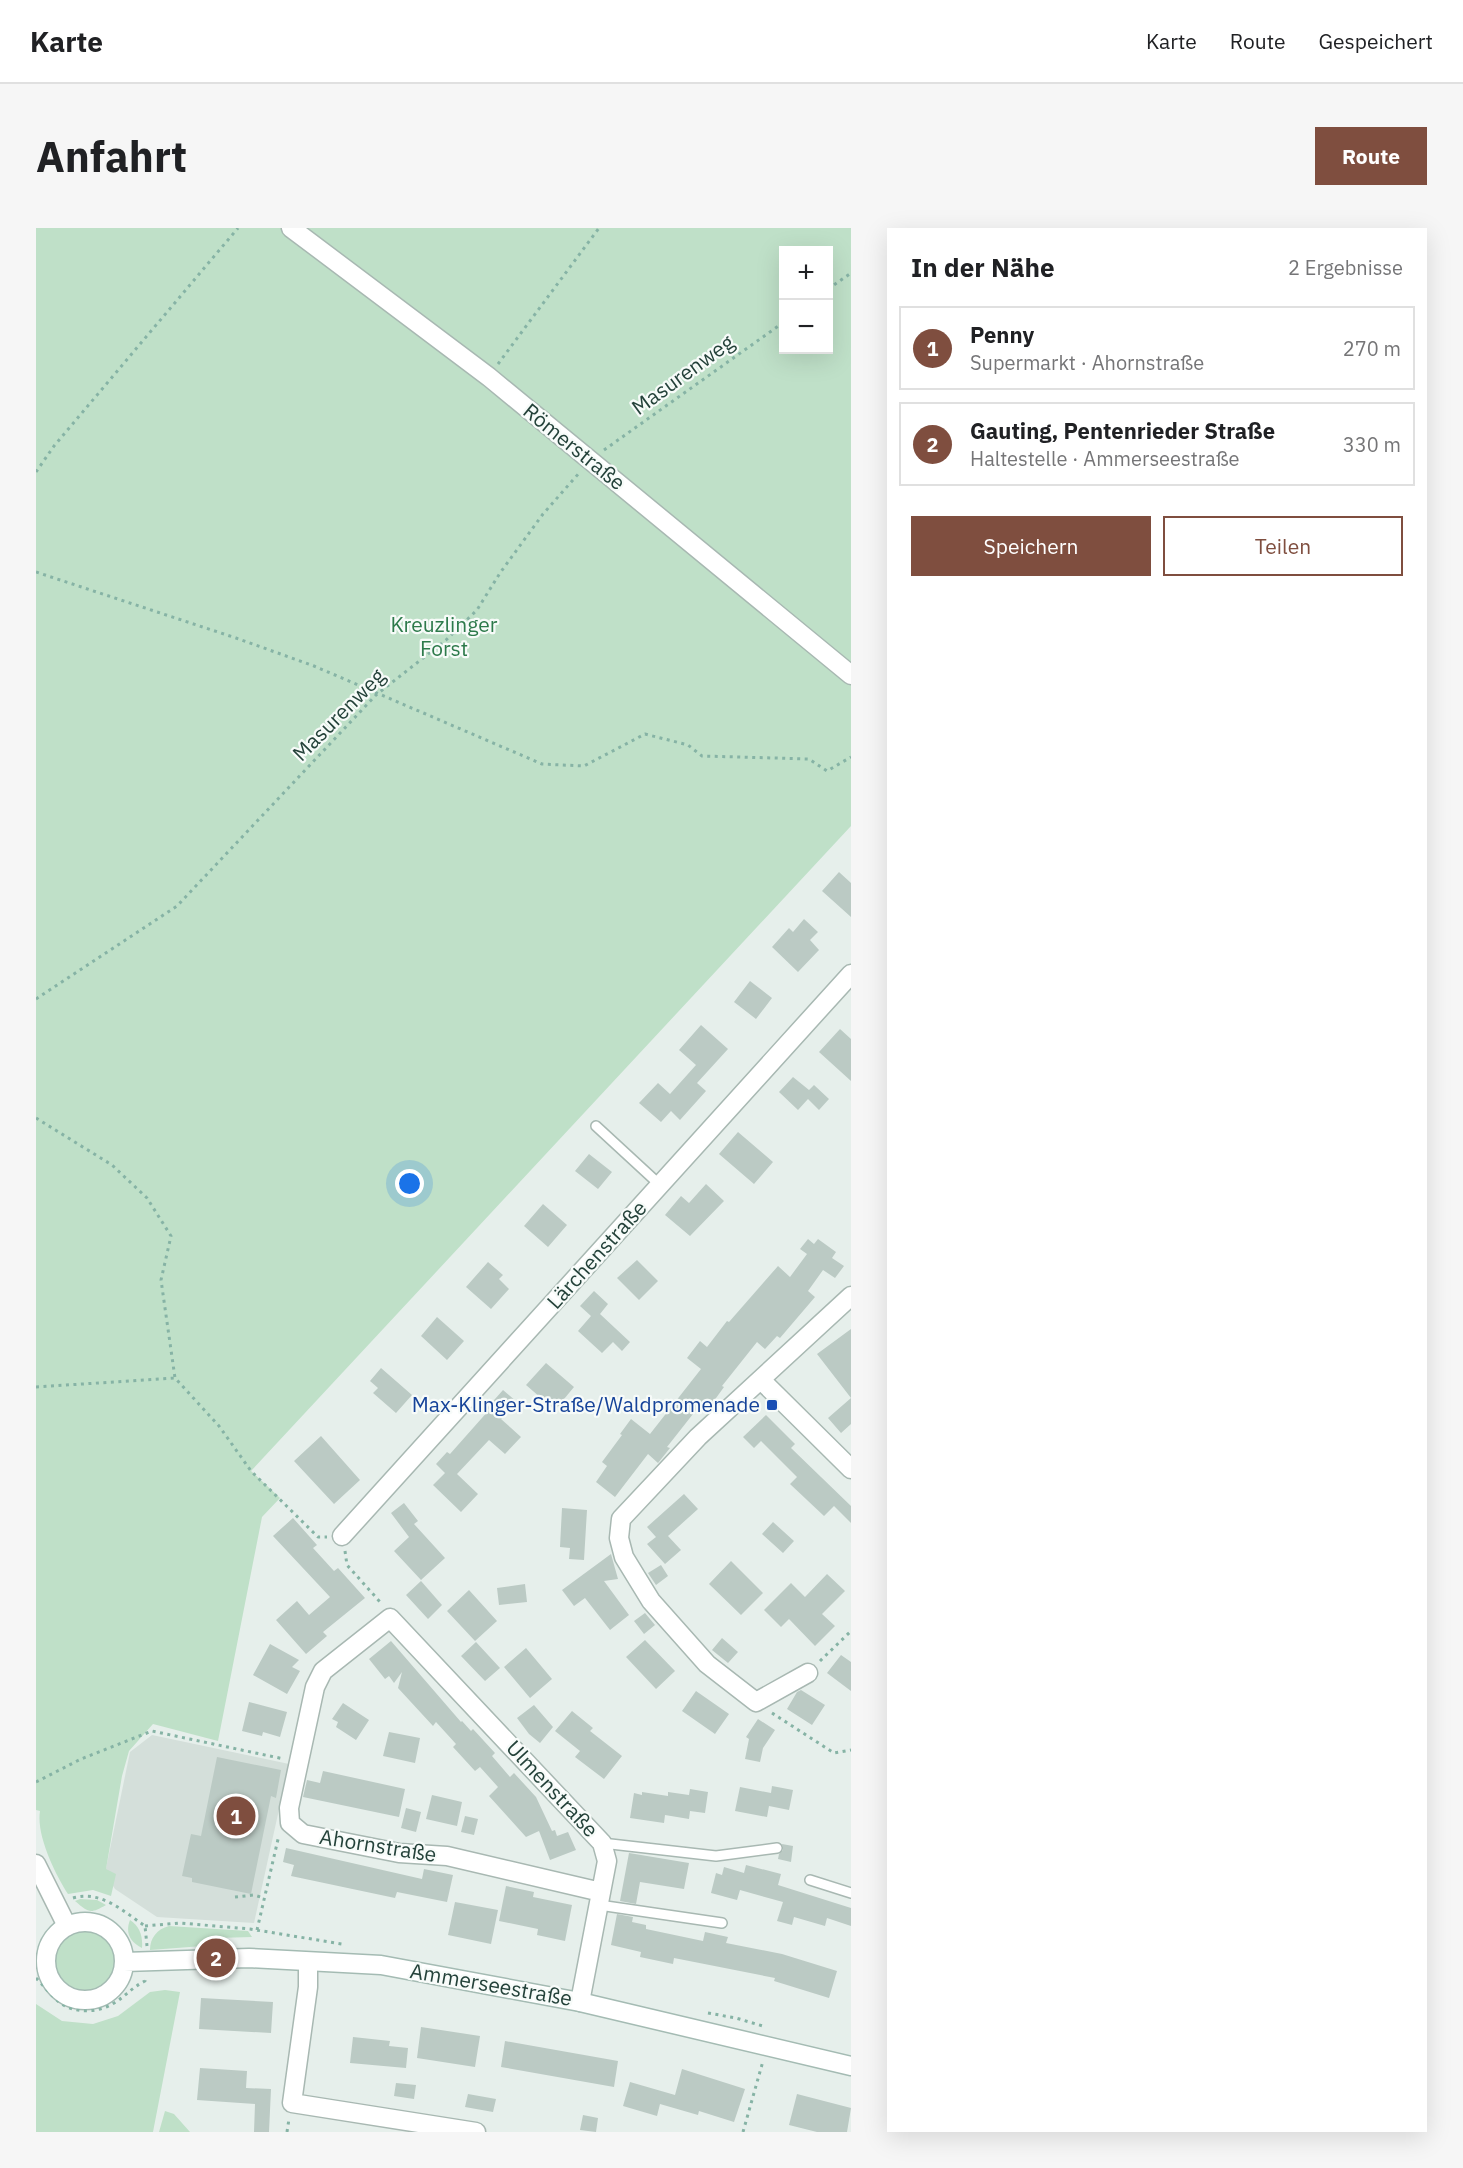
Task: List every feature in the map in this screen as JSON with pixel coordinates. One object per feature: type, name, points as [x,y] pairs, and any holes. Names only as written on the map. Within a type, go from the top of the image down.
[{"type":"street","name":"Römerstraße","points":[[291,228],[489,377],[851,675]]},
{"type":"street","name":"Lärchenstraße","points":[[342,1536],[851,974]]},
{"type":"street","points":[[808,1673],[756,1702],[707,1664],[651,1601],[624,1557],[619,1538],[621,1519],[698,1437],[851,1296]]},
{"type":"street","points":[[761,1380],[851,1468]]},
{"type":"street","name":"Ahornstraße","points":[[390,1618],[323,1671],[315,1687],[289,1808],[290,1823],[303,1834],[399,1853],[447,1856],[600,1899]]},
{"type":"street","name":"Ulmenstraße","points":[[390,1618],[602,1843],[607,1861],[580,2002]]},
{"type":"street","points":[[36,1864],[67,1926]]},
{"type":"street","points":[[88,1922],[99,1924],[108,1930],[120,1944],[124,1962],[122,1976],[104,1995],[91,2000],[65,1994],[55,1985],[48,1973],[41,1959],[52,1940],[67,1926],[88,1922]]},
{"type":"street","name":"Ammerseestraße","points":[[124,1962],[249,1958],[381,1965],[580,2002],[849,2061]]},
{"type":"street","points":[[308,1962],[308,1987],[292,2103],[476,2132]]},
{"type":"lane","points":[[596,1126],[660,1185]]},
{"type":"lane","points":[[602,1843],[716,1856],[777,1848]]},
{"type":"lane","points":[[810,1880],[851,1893]]},
{"type":"lane","points":[[600,1899],[722,1923]]},
{"type":"path","points":[[36,472],[54,446],[238,228]]},
{"type":"path","points":[[489,377],[599,228]]},
{"type":"path","points":[[833,286],[851,273]]},
{"type":"path","name":"Masurenweg","points":[[36,999],[177,906],[376,694],[446,640],[477,609],[543,514],[590,460],[779,325]]},
{"type":"path","points":[[36,572],[314,666],[542,764],[584,766],[645,734],[688,745],[702,756],[809,759],[827,771],[851,757]]},
{"type":"path","points":[[36,1118],[112,1165],[147,1198],[171,1236],[161,1280],[175,1378],[219,1426],[251,1471],[318,1537],[342,1536],[347,1565],[382,1605],[390,1618]]},
{"type":"path","points":[[36,1387],[175,1378]]},
{"type":"path","points":[[808,1673],[851,1630]]},
{"type":"path","points":[[756,1702],[834,1753],[851,1750]]},
{"type":"path","points":[[36,1782],[81,1759],[152,1731],[298,1762]]},
{"type":"path","points":[[57,1904],[82,1896],[97,1897],[121,1909],[145,1926],[180,1923],[257,1930],[279,1836],[290,1823]]},
{"type":"path","points":[[235,1897],[254,1895],[264,1898]]},
{"type":"path","points":[[36,1978],[62,2004],[77,2010],[95,2010],[113,2004],[131,1988],[145,1981],[147,1936],[145,1926]]},
{"type":"path","points":[[743,2132],[763,2059]]},
{"type":"shaded area","points":[[152,1735],[289,1764],[254,1923],[157,1917],[115,1889],[105,1873],[130,1752]]},
{"type":"green space","name":"Kreuzlinger Forst","points":[[36,228],[851,228],[851,826],[251,1471],[280,1498],[262,1517],[218,1741],[153,1724],[129,1751],[122,1776],[106,1869],[116,1874],[111,1896],[93,1890],[68,1894],[44,1843],[40,1811],[36,1810]]},
{"type":"green space","points":[[97,1900],[106,1905],[90,1911],[75,1901]]},
{"type":"green space","points":[[130,1920],[140,1932],[142,1948],[130,1937],[128,1929]]},
{"type":"green space","points":[[169,1926],[248,1931],[252,1937],[216,1938],[216,1945],[150,1950],[155,1935],[161,1929]]},
{"type":"green space","points":[[85,1929],[107,1938],[116,1960],[107,1982],[85,1991],[63,1982],[54,1960],[63,1938]]},
{"type":"green space","points":[[165,1990],[180,1992],[153,2132],[36,2132],[36,2004],[62,2021],[93,2024],[118,2016],[150,1992]]},
{"type":"green space","points":[[165,2111],[174,2114],[190,2132],[159,2132]]},
{"type":"building","points":[[839,872],[851,883],[851,917],[822,891]]},
{"type":"building","points":[[804,919],[818,932],[810,940],[819,950],[798,972],[772,947],[789,928],[793,932]]},
{"type":"building","points":[[750,981],[772,998],[756,1019],[734,1002]]},
{"type":"building","points":[[701,1025],[728,1049],[697,1083],[706,1091],[680,1120],[671,1111],[661,1122],[639,1103],[658,1083],[670,1094],[696,1065],[679,1050]]},
{"type":"building","points":[[840,1029],[851,1039],[851,1081],[819,1052]]},
{"type":"building","points":[[793,1077],[809,1090],[814,1085],[829,1099],[819,1110],[808,1099],[798,1110],[779,1092]]},
{"type":"building","points":[[738,1132],[773,1162],[754,1184],[719,1154]]},
{"type":"building","points":[[589,1154],[612,1172],[598,1189],[575,1171]]},
{"type":"building","points":[[706,1184],[724,1201],[690,1236],[665,1215],[681,1196],[689,1203]]},
{"type":"building","points":[[543,1204],[567,1225],[548,1247],[524,1226]]},
{"type":"building","points":[[808,1239],[814,1244],[818,1239],[836,1252],[832,1258],[844,1266],[835,1278],[823,1270],[808,1291],[815,1297],[780,1338],[777,1336],[765,1349],[757,1342],[722,1386],[724,1387],[711,1405],[704,1400],[667,1447],[670,1448],[658,1463],[648,1454],[615,1497],[596,1482],[607,1466],[602,1462],[631,1419],[650,1434],[701,1369],[687,1358],[700,1341],[707,1347],[727,1321],[729,1322],[778,1266],[790,1277],[807,1254],[800,1249]]},
{"type":"building","points":[[637,1260],[658,1281],[639,1300],[617,1278]]},
{"type":"building","points":[[488,1262],[503,1275],[499,1279],[509,1289],[491,1309],[466,1287]]},
{"type":"building","points":[[594,1291],[608,1304],[600,1314],[630,1342],[622,1351],[613,1342],[602,1353],[578,1331],[591,1316],[580,1306]]},
{"type":"building","points":[[437,1317],[464,1341],[447,1360],[421,1336]]},
{"type":"building","points":[[851,1329],[851,1398],[817,1354]]},
{"type":"building","points":[[546,1363],[574,1387],[555,1410],[526,1385]]},
{"type":"building","points":[[381,1368],[412,1395],[396,1413],[373,1393],[378,1388],[370,1381]]},
{"type":"building","points":[[503,1390],[517,1402],[501,1419],[521,1437],[505,1454],[489,1440],[457,1474],[478,1494],[461,1512],[433,1485],[445,1473],[436,1464],[447,1452],[450,1454],[489,1410],[487,1408]]},
{"type":"building","points":[[851,1398],[851,1424],[841,1433],[828,1418]]},
{"type":"building","points":[[766,1415],[795,1444],[791,1448],[851,1506],[851,1523],[834,1506],[824,1516],[790,1484],[797,1477],[761,1441],[754,1448],[743,1437]]},
{"type":"building","points":[[321,1436],[360,1480],[334,1504],[294,1461]]},
{"type":"building","points":[[684,1494],[698,1509],[668,1536],[681,1550],[665,1564],[647,1544],[656,1537],[647,1527]]},
{"type":"building","points":[[404,1503],[418,1521],[414,1524],[445,1558],[421,1580],[394,1551],[409,1537],[391,1513]]},
{"type":"building","points":[[562,1508],[587,1510],[584,1560],[569,1559],[570,1548],[560,1547]]},
{"type":"building","points":[[293,1518],[317,1545],[313,1548],[334,1571],[338,1568],[365,1598],[323,1632],[327,1636],[306,1654],[276,1620],[297,1601],[309,1615],[330,1597],[273,1536]]},
{"type":"building","points":[[773,1522],[794,1541],[783,1553],[762,1534]]},
{"type":"building","points":[[611,1554],[618,1579],[604,1581],[629,1615],[610,1630],[585,1598],[574,1606],[562,1590]]},
{"type":"building","points":[[731,1561],[763,1593],[741,1615],[709,1584]]},
{"type":"building","points":[[661,1565],[668,1576],[656,1585],[648,1573]]},
{"type":"building","points":[[827,1574],[845,1591],[822,1614],[835,1626],[815,1646],[789,1619],[781,1627],[764,1610],[791,1583],[805,1597]]},
{"type":"building","points":[[421,1581],[442,1605],[428,1619],[406,1595]]},
{"type":"building","points":[[525,1584],[527,1602],[499,1605],[497,1588]]},
{"type":"building","points":[[469,1590],[497,1621],[475,1641],[447,1611]]},
{"type":"building","points":[[645,1613],[655,1625],[644,1634],[634,1621]]},
{"type":"building","points":[[722,1638],[738,1652],[728,1663],[712,1650]]},
{"type":"building","points":[[645,1640],[675,1671],[656,1689],[626,1657]]},
{"type":"building","points":[[391,1641],[461,1722],[471,1731],[473,1729],[495,1753],[492,1756],[510,1777],[514,1773],[536,1797],[552,1831],[555,1830],[557,1836],[568,1832],[576,1850],[550,1860],[539,1831],[526,1837],[489,1796],[498,1787],[480,1767],[475,1771],[453,1747],[456,1744],[436,1722],[433,1726],[398,1688],[402,1672],[394,1683],[389,1676],[385,1679],[369,1659]]},
{"type":"building","points":[[476,1642],[500,1668],[485,1681],[461,1656]]},
{"type":"building","points":[[270,1644],[299,1660],[292,1667],[300,1671],[287,1694],[253,1675]]},
{"type":"building","points":[[526,1648],[552,1679],[530,1698],[504,1667]]},
{"type":"building","points":[[841,1655],[851,1662],[851,1691],[827,1673]]},
{"type":"building","points":[[801,1690],[825,1705],[812,1725],[787,1709],[797,1692]]},
{"type":"building","points":[[696,1691],[729,1714],[715,1734],[682,1711]]},
{"type":"building","points":[[249,1702],[287,1712],[280,1737],[263,1732],[262,1736],[242,1731]]},
{"type":"building","points":[[343,1703],[369,1720],[356,1740],[336,1727],[338,1722],[332,1719]]},
{"type":"building","points":[[534,1705],[553,1727],[540,1743],[529,1734],[517,1718]]},
{"type":"building","points":[[572,1711],[593,1728],[590,1731],[622,1756],[604,1779],[575,1757],[580,1751],[555,1731]]},
{"type":"building","points":[[758,1719],[775,1730],[763,1748],[760,1762],[745,1759],[749,1739],[746,1737]]},
{"type":"building","points":[[389,1732],[420,1738],[415,1763],[383,1756]]},
{"type":"building","points":[[217,1757],[281,1770],[276,1798],[271,1796],[251,1894],[192,1882],[192,1878],[182,1876],[191,1834],[201,1836]]},
{"type":"building","points":[[323,1771],[405,1789],[399,1817],[303,1797],[307,1780],[320,1783]]},
{"type":"building","points":[[772,1786],[793,1790],[789,1810],[769,1806],[767,1817],[735,1811],[740,1787],[771,1793]]},
{"type":"building","points":[[690,1789],[708,1792],[705,1813],[690,1811],[689,1819],[665,1815],[664,1823],[630,1818],[634,1793],[668,1796],[668,1792],[689,1795]]},
{"type":"building","points":[[432,1795],[462,1802],[457,1826],[426,1819]]},
{"type":"building","points":[[406,1808],[421,1812],[416,1832],[401,1828]]},
{"type":"building","points":[[465,1816],[478,1819],[474,1835],[461,1832]]},
{"type":"building","points":[[782,1844],[793,1846],[791,1862],[778,1859],[783,1850]]},
{"type":"building","points":[[286,1848],[422,1879],[424,1869],[453,1875],[447,1902],[397,1892],[395,1898],[291,1876],[294,1865],[283,1862]]},
{"type":"building","points":[[629,1853],[689,1863],[684,1889],[640,1882],[636,1904],[620,1901]]},
{"type":"building","points":[[746,1865],[781,1874],[778,1885],[851,1908],[851,1926],[827,1918],[825,1926],[794,1917],[792,1925],[777,1921],[783,1902],[740,1890],[737,1900],[711,1893],[716,1873],[722,1875],[724,1867],[744,1873]]},
{"type":"building","points":[[506,1886],[534,1892],[533,1897],[572,1905],[565,1941],[537,1935],[538,1929],[499,1921]]},
{"type":"building","points":[[455,1902],[498,1910],[491,1944],[448,1935]]},
{"type":"building","points":[[617,1914],[633,1917],[632,1922],[646,1925],[646,1929],[703,1941],[705,1932],[728,1937],[726,1943],[782,1954],[837,1971],[829,1998],[774,1981],[775,1978],[674,1958],[673,1964],[640,1957],[641,1952],[611,1945]]},
{"type":"building","points":[[201,1998],[273,2002],[271,2033],[199,2029]]},
{"type":"building","points":[[421,2027],[480,2036],[475,2067],[417,2058]]},
{"type":"building","points":[[353,2037],[390,2041],[389,2046],[408,2048],[406,2068],[350,2063]]},
{"type":"building","points":[[505,2041],[618,2061],[614,2087],[501,2067]]},
{"type":"building","points":[[200,2068],[247,2071],[246,2088],[271,2089],[269,2132],[254,2132],[255,2104],[197,2100]]},
{"type":"building","points":[[682,2069],[745,2089],[734,2122],[699,2111],[698,2115],[660,2104],[657,2116],[623,2106],[630,2082],[675,2095]]},
{"type":"building","points":[[396,2083],[416,2085],[414,2099],[394,2096]]},
{"type":"building","points":[[468,2094],[496,2099],[493,2112],[465,2107]]},
{"type":"building","points":[[797,2094],[851,2108],[847,2132],[817,2132],[789,2125]]},
{"type":"building","points":[[583,2115],[598,2118],[596,2132],[580,2130]]},
{"type":"place","name":"Max-Klinger-Straße/Waldpromenade","points":[[772,1405]]},
{"type":"place","name":"Penny","points":[[236,1816]]},
{"type":"place","name":"Gauting, Pentenrieder Straße","points":[[216,1958]]}]
